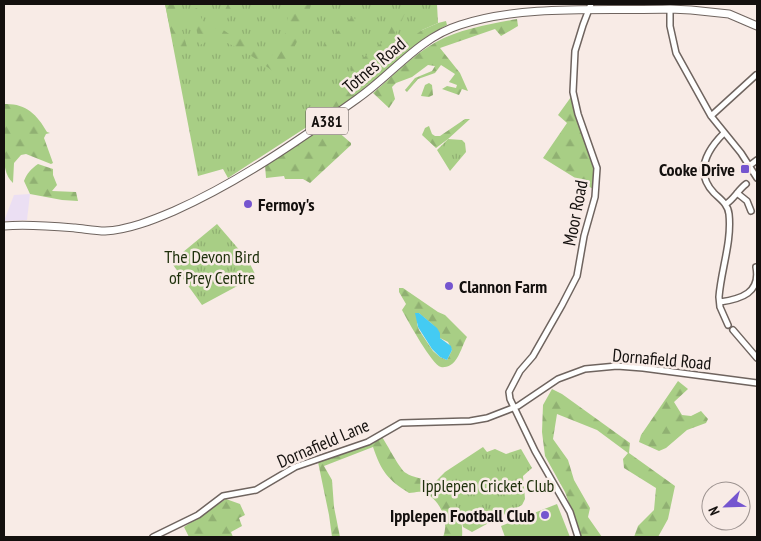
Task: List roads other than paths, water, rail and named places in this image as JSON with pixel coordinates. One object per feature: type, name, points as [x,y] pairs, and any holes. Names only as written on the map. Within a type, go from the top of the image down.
[{"type":"main road","name":"Totnes Road","points":[[4,226],[24,224],[106,231],[146,223],[218,191],[253,170],[361,97],[411,53],[437,35],[460,25],[499,15],[590,7],[691,10],[729,14],[757,26]]},
{"type":"street","name":"Moor Road","points":[[514,408],[509,392],[520,371],[537,349],[577,276],[584,236],[595,196],[597,168],[578,114],[573,92],[575,51],[582,24],[590,7]]},
{"type":"street","points":[[670,10],[670,26],[676,52],[711,116],[750,166],[757,178]]},
{"type":"street","points":[[711,116],[756,75]]},
{"type":"street","points":[[724,133],[707,156],[704,173],[709,187],[726,204],[729,213],[729,232],[720,292],[720,302],[728,325]]},
{"type":"street","points":[[750,166],[757,160]]},
{"type":"street","points":[[726,204],[746,184]]},
{"type":"street","points":[[737,193],[747,201],[751,212]]},
{"type":"street","points":[[720,302],[742,297],[754,288],[757,283],[756,266]]},
{"type":"street","points":[[733,330],[757,358]]},
{"type":"street","name":"Dornafield Road","points":[[514,408],[553,381],[585,369],[617,366],[643,368],[757,383]]},
{"type":"street","points":[[514,408],[535,451],[570,512],[578,537]]},
{"type":"street","name":"Dornafield Lane","points":[[154,537],[198,515],[224,496],[256,490],[295,467],[368,442],[401,423],[470,421],[487,418],[514,408]]},
{"type":"water","points":[[415,313],[419,313],[437,328],[440,338],[451,346],[452,350],[447,360],[440,357],[432,349],[418,327]]},
{"type":"place","name":"Cooke Drive","points":[[745,169]]},
{"type":"place","name":"Fermoy's","points":[[248,204]]},
{"type":"place","name":"Clannon Farm","points":[[449,286]]},
{"type":"place","name":"Ipplepen Football Club","points":[[545,515]]},
{"type":"park label","name":"The Devon Bird of Prey Centre","points":[[212,266]]},
{"type":"park label","name":"Ipplepen Cricket Club","points":[[488,485]]}]
